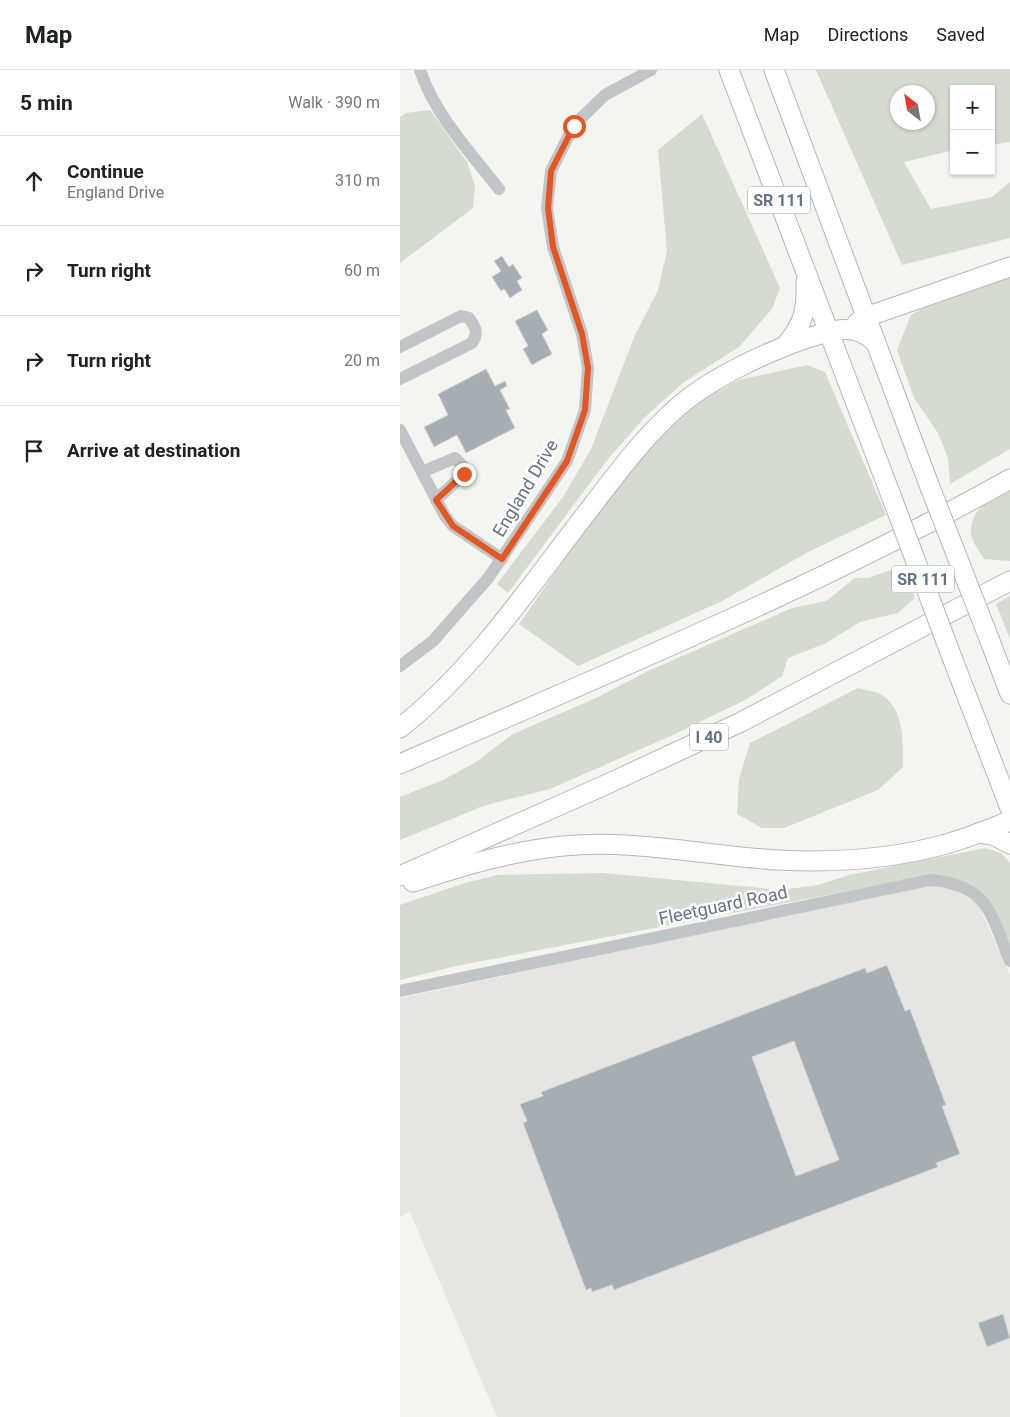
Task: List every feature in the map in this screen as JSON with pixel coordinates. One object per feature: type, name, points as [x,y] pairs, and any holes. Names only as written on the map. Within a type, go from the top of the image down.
[{"type":"highway","name":"SR 111","points":[[774,70],[875,342],[1010,694]]},
{"type":"highway","name":"SR 111","points":[[728,73],[829,330],[953,660],[1005,789],[1010,808]]},
{"type":"highway","points":[[846,264],[869,294],[877,300],[898,306]]},
{"type":"highway","points":[[843,368],[842,348],[850,330],[866,317],[1010,267]]},
{"type":"highway","points":[[786,345],[799,330],[804,314],[807,300],[805,268]]},
{"type":"highway","points":[[400,728],[430,704],[466,668],[644,438],[691,396],[755,358],[829,330],[859,331],[875,342]]},
{"type":"highway","points":[[400,764],[706,629],[854,560],[1010,479]]},
{"type":"highway","name":"I 40","points":[[400,876],[603,786],[741,722],[1010,581]]},
{"type":"highway","points":[[400,886],[485,859],[564,846],[624,845],[778,860],[831,861],[885,856],[945,844],[1010,821]]},
{"type":"highway","points":[[978,833],[993,835],[1010,844]]},
{"type":"street","points":[[420,70],[426,88],[451,129],[499,189]]},
{"type":"street","name":"England Drive","points":[[400,666],[433,641],[489,577],[567,461],[585,410],[588,368],[582,334],[553,247],[548,208],[551,171],[574,126],[605,95],[651,70]]},
{"type":"street","points":[[400,347],[462,316],[469,318],[477,334],[472,342],[400,379]]},
{"type":"street","points":[[400,430],[436,500],[453,526],[502,559]]},
{"type":"street","points":[[422,472],[455,458],[462,466],[464,474],[436,500]]},
{"type":"street","name":"Fleetguard Road","points":[[400,991],[930,880],[948,881],[967,888],[983,898],[1010,961]]},
{"type":"shaded area","points":[[816,70],[1010,70],[1010,142],[995,144],[995,85],[950,85],[950,151],[904,162],[931,209],[992,197],[1010,182],[1010,238],[902,265]]},
{"type":"shaded area","points":[[430,110],[467,162],[475,186],[473,208],[400,263],[400,117],[406,113]]},
{"type":"shaded area","points":[[702,114],[780,288],[772,309],[739,347],[684,382],[645,417],[608,459],[508,593],[497,584],[563,497],[591,449],[635,335],[658,290],[667,251],[658,150]]},
{"type":"shaded area","points":[[1010,271],[1010,449],[950,484],[948,458],[938,433],[914,398],[897,350],[911,315],[965,286]]},
{"type":"shaded area","points":[[807,365],[825,372],[886,515],[810,551],[722,601],[578,666],[519,624],[590,523],[661,434],[700,401],[739,380]]},
{"type":"shaded area","points":[[1010,488],[1010,561],[984,559],[974,544],[971,525],[977,511]]},
{"type":"shaded area","points":[[894,569],[907,577],[915,598],[898,613],[860,622],[826,643],[788,658],[782,676],[747,699],[675,734],[550,789],[486,805],[400,840],[400,797],[443,780],[476,762],[513,734],[596,698],[648,671],[792,608],[826,601],[855,578],[868,578]]},
{"type":"shaded area","points":[[1010,596],[1010,639],[996,604]]},
{"type":"shaded area","points":[[858,688],[878,693],[887,699],[893,707],[901,726],[903,767],[878,790],[784,828],[762,828],[737,814],[739,779],[750,743]]},
{"type":"shaded area","points":[[985,848],[1001,853],[1010,863],[1010,945],[991,904],[976,887],[950,878],[931,875],[456,966],[400,980],[400,905],[465,883],[498,875],[604,873],[781,890],[818,885],[849,875]]},
{"type":"shaded area","points":[[930,885],[957,891],[978,904],[1010,975],[1010,1417],[497,1417],[410,1212],[400,1217],[400,998]]},
{"type":"building","points":[[502,256],[509,267],[513,264],[522,278],[517,281],[522,290],[510,298],[504,289],[501,291],[492,277],[501,271],[494,261]]},
{"type":"building","points":[[537,310],[548,330],[542,334],[552,354],[532,365],[523,349],[528,346],[515,321]]},
{"type":"building","points":[[486,369],[495,386],[505,381],[507,386],[500,390],[510,409],[506,410],[515,428],[466,453],[457,435],[434,447],[424,427],[448,415],[438,394]]},
{"type":"building","points":[[887,965],[905,1011],[910,1009],[946,1105],[942,1106],[960,1154],[936,1163],[938,1167],[614,1290],[612,1285],[592,1292],[591,1288],[586,1290],[523,1123],[527,1121],[520,1104],[543,1096],[541,1092],[865,968],[867,973]],"holes":[[[794,1041],[839,1160],[796,1176],[752,1057]]]},
{"type":"building","points":[[1003,1314],[1010,1338],[987,1347],[978,1323]]},
{"type":"route","points":[[464,474],[436,500],[453,526],[502,559],[567,461],[585,410],[588,368],[582,334],[553,247],[548,208],[551,171],[574,126]]}]
